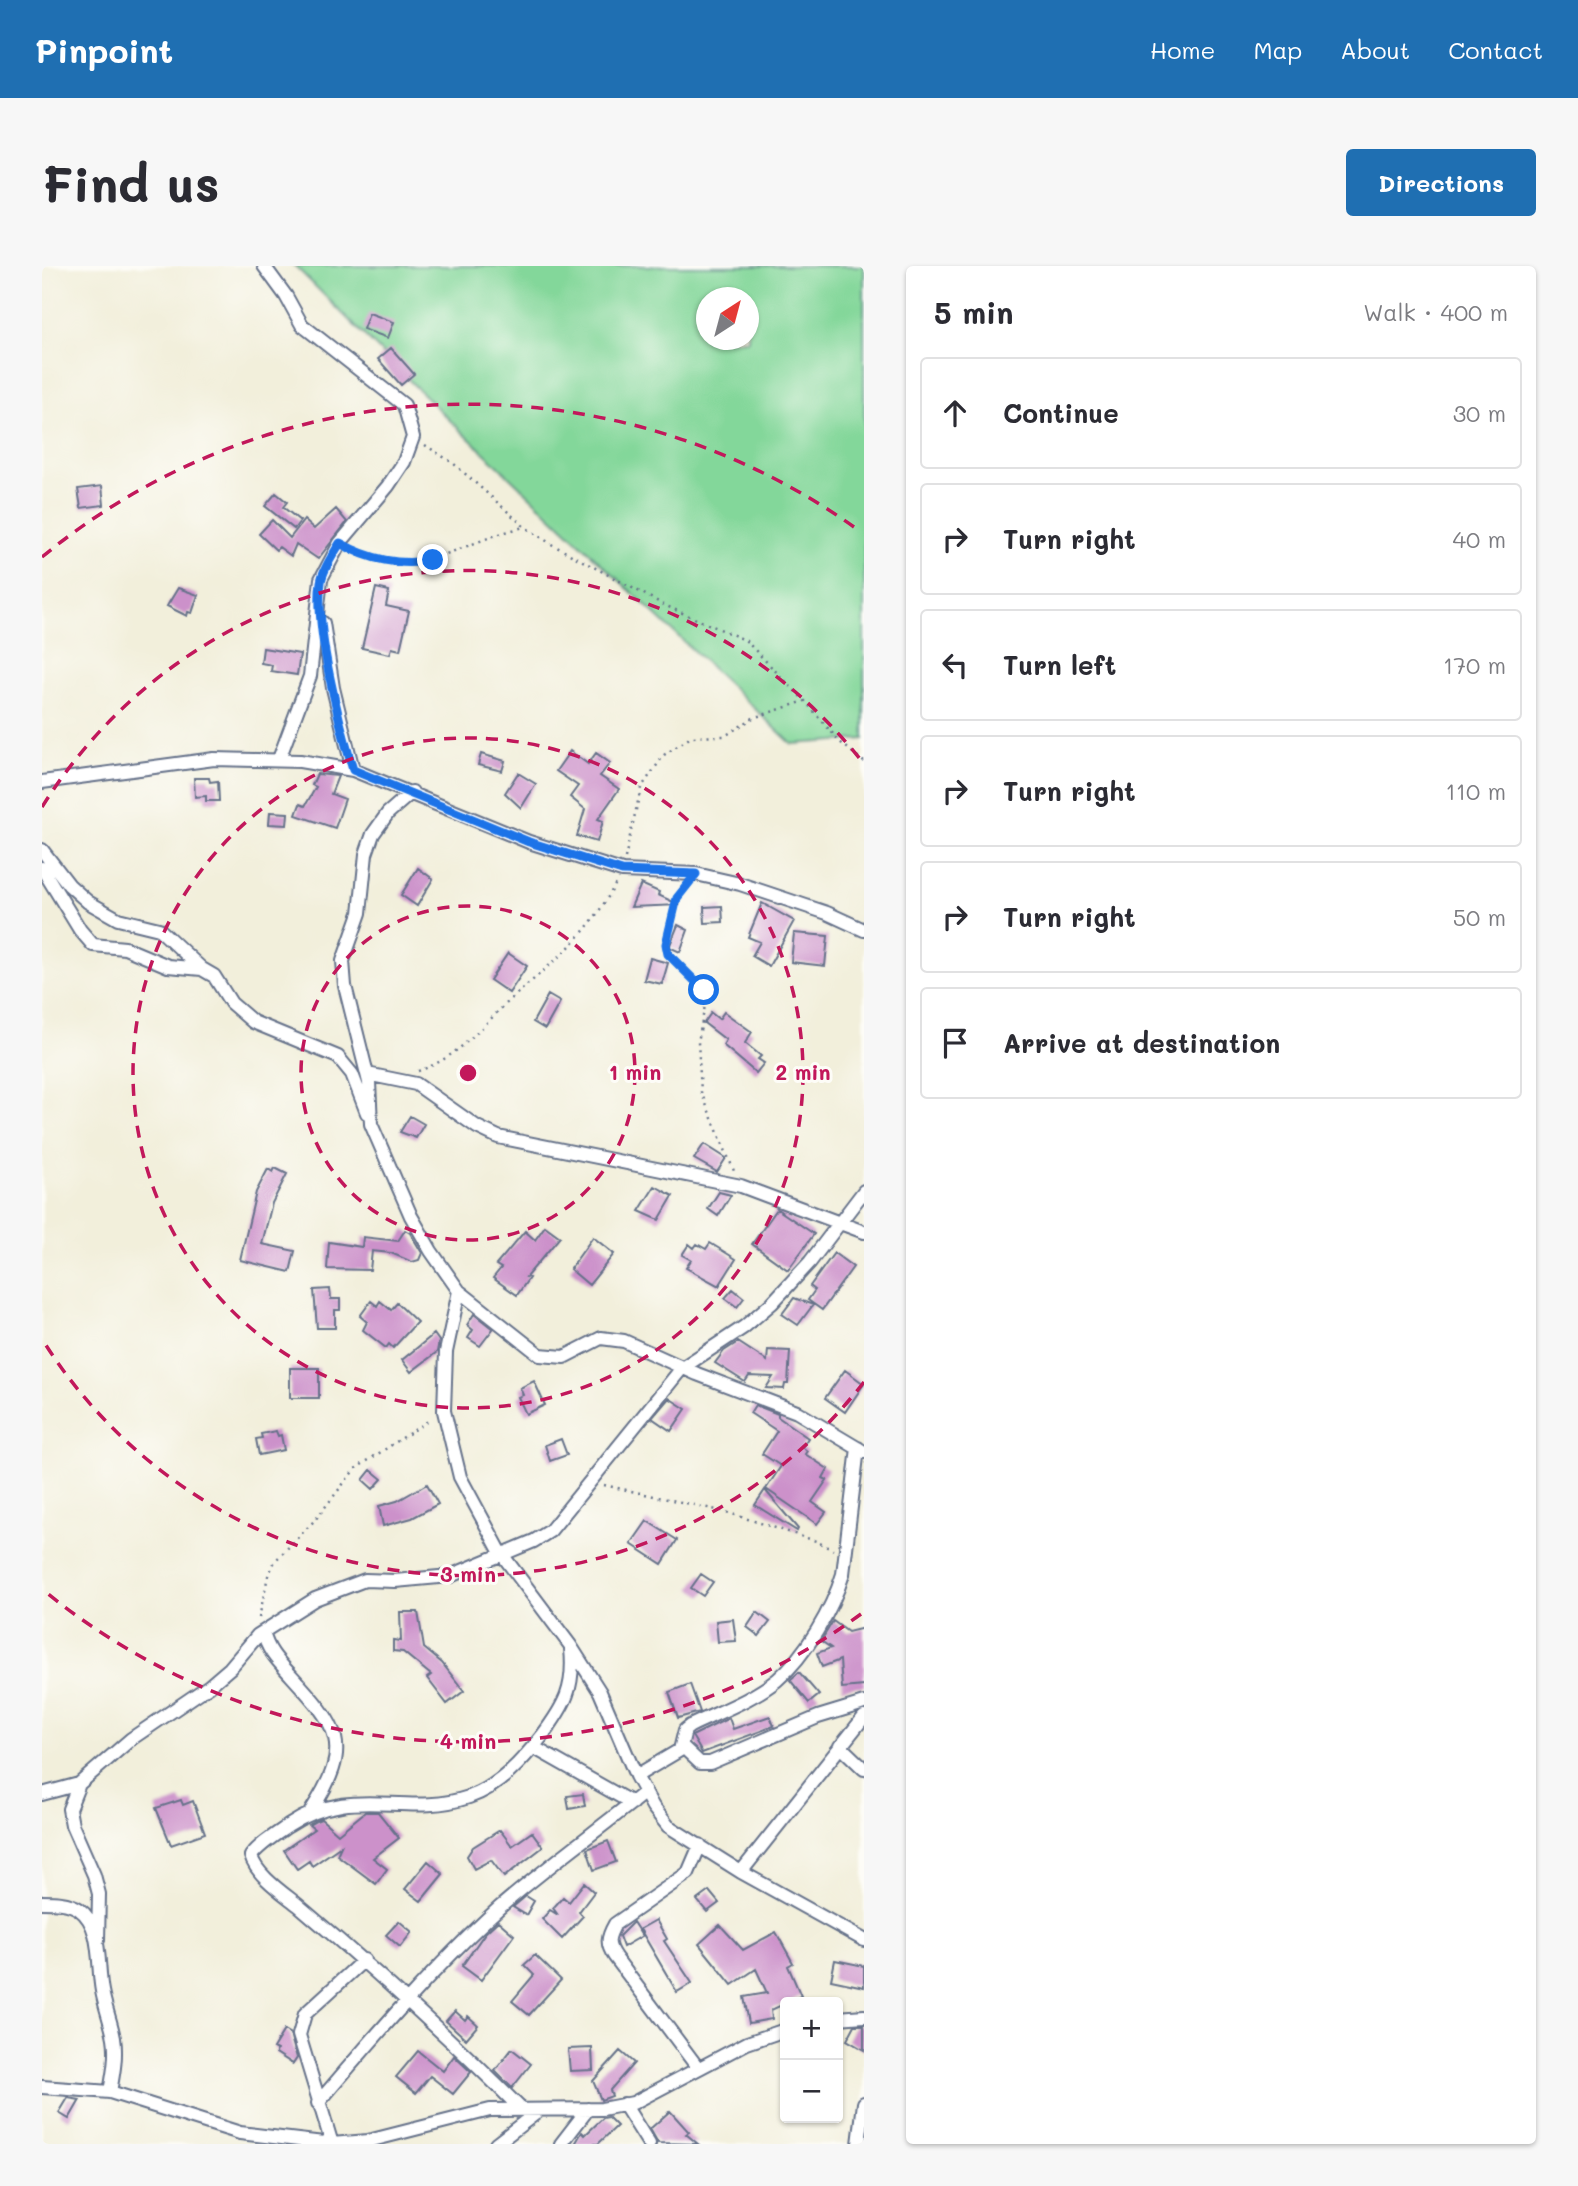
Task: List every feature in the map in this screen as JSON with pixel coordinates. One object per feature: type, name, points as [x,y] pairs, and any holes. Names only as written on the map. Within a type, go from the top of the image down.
[{"type":"street","points":[[264,266],[286,296],[302,325],[404,405],[413,438],[404,462],[388,486],[340,543],[321,579],[310,676],[279,759]]},
{"type":"street","points":[[319,602],[333,688],[353,770]]},
{"type":"street","points":[[42,782],[199,760],[279,759],[353,770],[529,842],[622,871],[696,874],[801,904],[864,930]]},
{"type":"street","points":[[371,1124],[367,1074],[345,986],[343,961],[360,913],[366,854],[373,834],[388,813],[412,792]]},
{"type":"street","points":[[42,850],[69,884],[88,902],[118,919],[159,929],[202,969],[214,976],[231,1003],[253,1022],[338,1057],[352,1074],[411,1216],[459,1291],[540,1355],[564,1357],[601,1338],[612,1338],[797,1412],[861,1450],[846,1559],[837,1594],[778,1679],[759,1692],[690,1726],[685,1730],[683,1747]]},
{"type":"street","points":[[42,868],[80,930],[93,945],[125,948],[168,966],[202,969]]},
{"type":"street","points":[[367,1074],[394,1078],[432,1094],[477,1127],[498,1137],[741,1186],[864,1232]]},
{"type":"street","points":[[42,1794],[79,1784],[140,1732],[216,1680],[260,1633],[337,1589],[365,1580],[395,1581],[450,1576],[534,1541],[550,1531],[682,1368],[744,1327],[772,1303],[842,1223],[864,1191]]},
{"type":"street","points":[[459,1291],[446,1352],[444,1411],[460,1477],[501,1553],[570,1645],[600,1692],[645,1793],[668,1826],[741,1872],[864,1940]]},
{"type":"street","points":[[260,1633],[270,1651],[320,1706],[332,1729],[336,1767],[311,1811]]},
{"type":"street","points":[[522,2110],[410,2000],[279,1890],[251,1859],[259,1848],[311,1811],[342,1803],[436,1803],[469,1797],[492,1786],[533,1747],[565,1702],[573,1682],[570,1645]]},
{"type":"street","points":[[683,1747],[700,1763],[710,1763],[818,1717],[864,1703]]},
{"type":"street","points":[[741,1872],[864,1717]]},
{"type":"street","points":[[840,1746],[864,1769]]},
{"type":"street","points":[[533,1747],[632,1803]]},
{"type":"street","points":[[636,1776],[683,1747]]},
{"type":"street","points":[[79,1784],[69,1809],[72,1825],[94,1875],[99,1894],[99,1980],[114,2038],[115,2063],[110,2092]]},
{"type":"street","points":[[318,2103],[371,2039],[499,1909],[645,1793]]},
{"type":"street","points":[[698,2068],[608,1946],[608,1936],[615,1924],[688,1873],[700,1845]]},
{"type":"street","points":[[42,1902],[65,1903],[80,1910],[90,1923],[98,1948]]},
{"type":"street","points":[[332,2144],[299,2035],[300,2024],[305,2014],[364,1960]]},
{"type":"street","points":[[843,2018],[864,2016]]},
{"type":"street","points":[[42,2087],[110,2092],[240,2133],[332,2144],[368,2141],[490,2110],[587,2109],[624,2104],[747,2043],[780,2032]]},
{"type":"street","points":[[859,2144],[864,2103]]},
{"type":"street","points":[[624,2104],[649,2144]]},
{"type":"street","points":[[561,2144],[587,2109]]},
{"type":"street","points":[[496,2144],[540,2110]]},
{"type":"path","points":[[413,438],[453,463],[525,527],[647,596],[746,640],[806,701],[840,742],[864,762]]},
{"type":"path","points":[[340,543],[361,555],[381,560],[421,563],[482,538],[525,527]]},
{"type":"path","points":[[394,1078],[433,1065],[466,1045],[513,998],[563,956],[606,902],[622,871],[641,788],[664,755],[691,737],[725,736],[753,718],[806,701]]},
{"type":"path","points":[[696,874],[677,898],[666,949],[707,995],[698,1042],[701,1092],[741,1186]]},
{"type":"path","points":[[260,1633],[260,1606],[275,1561],[315,1520],[355,1469],[444,1411]]},
{"type":"path","points":[[590,1483],[726,1512],[816,1541],[846,1559]]},
{"type":"green space","points":[[295,266],[864,266],[864,739],[792,744],[439,410]]},
{"type":"building","points":[[369,313],[394,322],[388,338],[363,329]]},
{"type":"building","points":[[391,348],[414,374],[401,385],[378,359]]},
{"type":"building","points":[[102,486],[104,505],[81,508],[78,489]]},
{"type":"building","points":[[276,493],[287,502],[283,507],[300,521],[294,529],[265,506]]},
{"type":"building","points":[[336,509],[347,522],[318,559],[296,544],[291,556],[279,547],[276,550],[259,534],[272,520],[290,538],[304,520],[314,529]]},
{"type":"building","points":[[178,588],[198,595],[192,613],[188,612],[187,616],[167,606]]},
{"type":"building","points":[[376,588],[389,591],[386,606],[409,611],[400,650],[392,648],[390,654],[362,648]]},
{"type":"building","points":[[263,648],[300,654],[297,675],[271,671],[272,665],[261,663]]},
{"type":"building","points":[[570,751],[588,764],[596,753],[610,763],[600,776],[619,789],[598,819],[603,821],[597,842],[577,836],[585,809],[570,797],[578,786],[556,771]]},
{"type":"building","points":[[481,754],[505,761],[502,771],[478,765]]},
{"type":"building","points":[[518,773],[536,784],[521,808],[505,793]]},
{"type":"building","points":[[317,774],[338,776],[331,794],[345,799],[335,828],[296,815],[300,804],[305,806],[316,787],[312,785]]},
{"type":"building","points":[[194,778],[218,781],[219,801],[206,801],[206,796],[195,797]]},
{"type":"building","points":[[270,812],[288,813],[287,825],[269,824]]},
{"type":"building","points":[[418,868],[433,879],[417,906],[401,895]]},
{"type":"building","points":[[641,884],[659,892],[658,895],[680,905],[631,907]]},
{"type":"building","points":[[762,903],[794,921],[769,966],[752,956],[760,942],[748,937]]},
{"type":"building","points":[[722,906],[723,922],[705,923],[704,907]]},
{"type":"building","points":[[678,925],[688,930],[680,952],[669,947]]},
{"type":"building","points":[[794,933],[828,936],[825,966],[791,962]]},
{"type":"building","points":[[508,953],[527,966],[509,993],[490,980]]},
{"type":"building","points":[[650,958],[668,963],[662,984],[644,980]]},
{"type":"building","points":[[548,995],[560,1002],[545,1029],[533,1022]]},
{"type":"building","points":[[724,1012],[752,1032],[745,1043],[761,1056],[758,1059],[764,1063],[756,1073],[723,1045],[726,1040],[704,1023],[711,1013],[719,1019]]},
{"type":"building","points":[[410,1116],[424,1124],[416,1138],[400,1132]]},
{"type":"building","points":[[704,1144],[726,1158],[717,1172],[694,1159]]},
{"type":"building","points":[[275,1168],[287,1174],[272,1203],[262,1244],[295,1251],[290,1272],[240,1260],[256,1192],[268,1169],[273,1172]]},
{"type":"building","points":[[655,1186],[673,1196],[659,1220],[639,1211]]},
{"type":"building","points":[[719,1192],[731,1195],[718,1216],[708,1209]]},
{"type":"building","points":[[777,1209],[814,1234],[788,1270],[752,1244]]},
{"type":"building","points":[[545,1226],[560,1237],[526,1277],[529,1278],[517,1295],[493,1278],[501,1268],[496,1265],[525,1231],[535,1240]]},
{"type":"building","points":[[405,1230],[410,1233],[422,1253],[419,1260],[412,1262],[391,1253],[372,1251],[370,1270],[327,1269],[329,1242],[362,1247],[363,1237],[398,1241]]},
{"type":"building","points":[[593,1237],[614,1254],[589,1285],[570,1269]]},
{"type":"building","points":[[710,1243],[736,1259],[719,1286],[686,1268],[691,1260],[682,1255],[689,1244],[694,1248],[697,1244],[706,1249]]},
{"type":"building","points":[[834,1253],[853,1267],[822,1310],[808,1300],[815,1290],[810,1286]]},
{"type":"building","points":[[330,1289],[331,1299],[340,1299],[340,1310],[335,1310],[335,1328],[317,1328],[314,1290]]},
{"type":"building","points":[[733,1289],[744,1298],[737,1307],[725,1298]]},
{"type":"building","points":[[794,1298],[813,1305],[798,1325],[782,1314]]},
{"type":"building","points":[[371,1301],[377,1306],[380,1301],[391,1310],[397,1303],[417,1322],[393,1348],[389,1344],[386,1348],[363,1330],[367,1322],[360,1316]]},
{"type":"building","points":[[474,1314],[493,1329],[480,1346],[468,1338],[473,1330],[467,1325]]},
{"type":"building","points":[[434,1334],[439,1341],[437,1352],[411,1372],[402,1360]]},
{"type":"building","points":[[738,1342],[767,1361],[768,1350],[790,1351],[788,1384],[785,1384],[784,1389],[766,1388],[773,1377],[749,1376],[745,1382],[715,1363],[724,1351]]},
{"type":"building","points":[[290,1368],[319,1368],[319,1398],[290,1398]]},
{"type":"building","points":[[845,1370],[864,1384],[845,1412],[825,1398]]},
{"type":"building","points":[[534,1381],[545,1405],[526,1414],[518,1397],[523,1395],[520,1388]]},
{"type":"building","points":[[669,1398],[686,1409],[671,1431],[652,1418]]},
{"type":"building","points":[[755,1405],[778,1414],[778,1417],[808,1438],[802,1447],[807,1451],[805,1454],[828,1469],[823,1478],[827,1480],[812,1502],[826,1512],[817,1524],[766,1489],[781,1466],[762,1454],[777,1431],[750,1413]]},
{"type":"building","points":[[276,1431],[278,1436],[281,1435],[284,1450],[259,1455],[256,1439],[262,1438],[261,1434]]},
{"type":"building","points":[[561,1439],[567,1455],[550,1461],[545,1445]]},
{"type":"building","points":[[371,1470],[382,1479],[373,1489],[363,1480]]},
{"type":"building","points":[[427,1484],[438,1504],[412,1518],[383,1526],[379,1506],[397,1501]]},
{"type":"building","points":[[765,1490],[798,1529],[797,1531],[755,1505]]},
{"type":"building","points":[[647,1521],[677,1540],[662,1564],[631,1544]]},
{"type":"building","points":[[701,1574],[713,1582],[703,1596],[691,1588]]},
{"type":"building","points":[[400,1612],[418,1612],[424,1648],[442,1663],[464,1691],[447,1704],[427,1678],[431,1675],[403,1652],[393,1651],[393,1640],[401,1641]]},
{"type":"building","points":[[757,1612],[770,1622],[759,1636],[747,1627]]},
{"type":"building","points":[[733,1619],[736,1641],[718,1642],[716,1621]]},
{"type":"building","points":[[833,1621],[848,1632],[864,1628],[864,1686],[842,1688],[840,1660],[822,1667],[817,1653],[831,1648],[821,1641]]},
{"type":"building","points":[[799,1672],[819,1695],[809,1703],[790,1680]]},
{"type":"building","points":[[690,1684],[700,1712],[678,1718],[669,1692]]},
{"type":"building","points":[[770,1716],[774,1726],[702,1753],[692,1736],[729,1718],[733,1729]]},
{"type":"building","points":[[583,1794],[585,1806],[569,1809],[567,1796]]},
{"type":"building","points":[[181,1800],[183,1805],[193,1801],[205,1833],[171,1845],[156,1808]]},
{"type":"building","points":[[365,1812],[378,1812],[399,1838],[373,1858],[387,1869],[376,1884],[337,1855],[341,1846],[312,1866],[309,1861],[297,1869],[284,1850],[314,1829],[309,1825],[316,1821],[321,1819],[338,1834]]},
{"type":"building","points":[[500,1830],[512,1846],[532,1832],[543,1847],[504,1877],[491,1860],[474,1869],[467,1856],[473,1847]]},
{"type":"building","points":[[608,1841],[616,1862],[594,1870],[587,1849]]},
{"type":"building","points":[[428,1861],[443,1874],[421,1901],[405,1889]]},
{"type":"building","points":[[584,1883],[594,1892],[579,1912],[583,1916],[562,1939],[542,1919],[550,1910],[558,1915],[553,1908],[563,1897],[569,1902]]},
{"type":"building","points":[[709,1891],[719,1903],[707,1912],[697,1900]]},
{"type":"building","points":[[526,1896],[534,1901],[526,1915],[513,1907]]},
{"type":"building","points":[[656,1920],[667,1939],[664,1941],[692,1983],[677,1992],[640,1929]]},
{"type":"building","points":[[399,1921],[412,1932],[400,1947],[386,1935]]},
{"type":"building","points":[[498,1921],[514,1935],[481,1980],[462,1966],[485,1933]]},
{"type":"building","points":[[633,1922],[642,1936],[623,1947],[619,1936]]},
{"type":"building","points":[[720,1925],[743,1950],[776,1932],[793,1963],[788,1966],[801,1996],[780,1997],[780,2006],[771,2010],[772,2019],[749,2023],[744,1997],[767,1993],[756,1969],[732,1985],[699,1944]]},
{"type":"building","points":[[535,1955],[561,1980],[529,2015],[512,2001],[534,1975],[524,1965]]},
{"type":"building","points":[[835,1960],[864,1966],[864,1987],[831,1980]]},
{"type":"building","points":[[455,2011],[465,2020],[468,2016],[478,2025],[466,2039],[446,2021]]},
{"type":"building","points":[[855,2025],[864,2025],[864,2050],[847,2040]]},
{"type":"building","points":[[284,2030],[290,2034],[297,2058],[293,2064],[273,2048]]},
{"type":"building","points":[[592,2048],[593,2070],[570,2071],[568,2049]]},
{"type":"building","points":[[512,2049],[531,2064],[512,2088],[495,2071]]},
{"type":"building","points":[[418,2051],[443,2071],[454,2056],[471,2072],[453,2094],[430,2076],[416,2093],[396,2077]]},
{"type":"building","points":[[620,2051],[634,2063],[610,2090],[612,2096],[601,2100],[593,2081]]},
{"type":"building","points":[[68,2098],[80,2100],[69,2119],[59,2113]]},
{"type":"building","points":[[670,2111],[689,2132],[686,2134],[698,2144],[658,2143],[650,2129]]},
{"type":"building","points":[[608,2117],[617,2126],[598,2144],[575,2144],[582,2132],[585,2135],[603,2118]]},
{"type":"route","points":[[433,560],[421,563],[381,560],[361,555],[340,543],[321,579],[319,602],[333,688],[353,770],[529,842],[622,871],[696,874],[677,898],[666,949],[704,990]]}]
